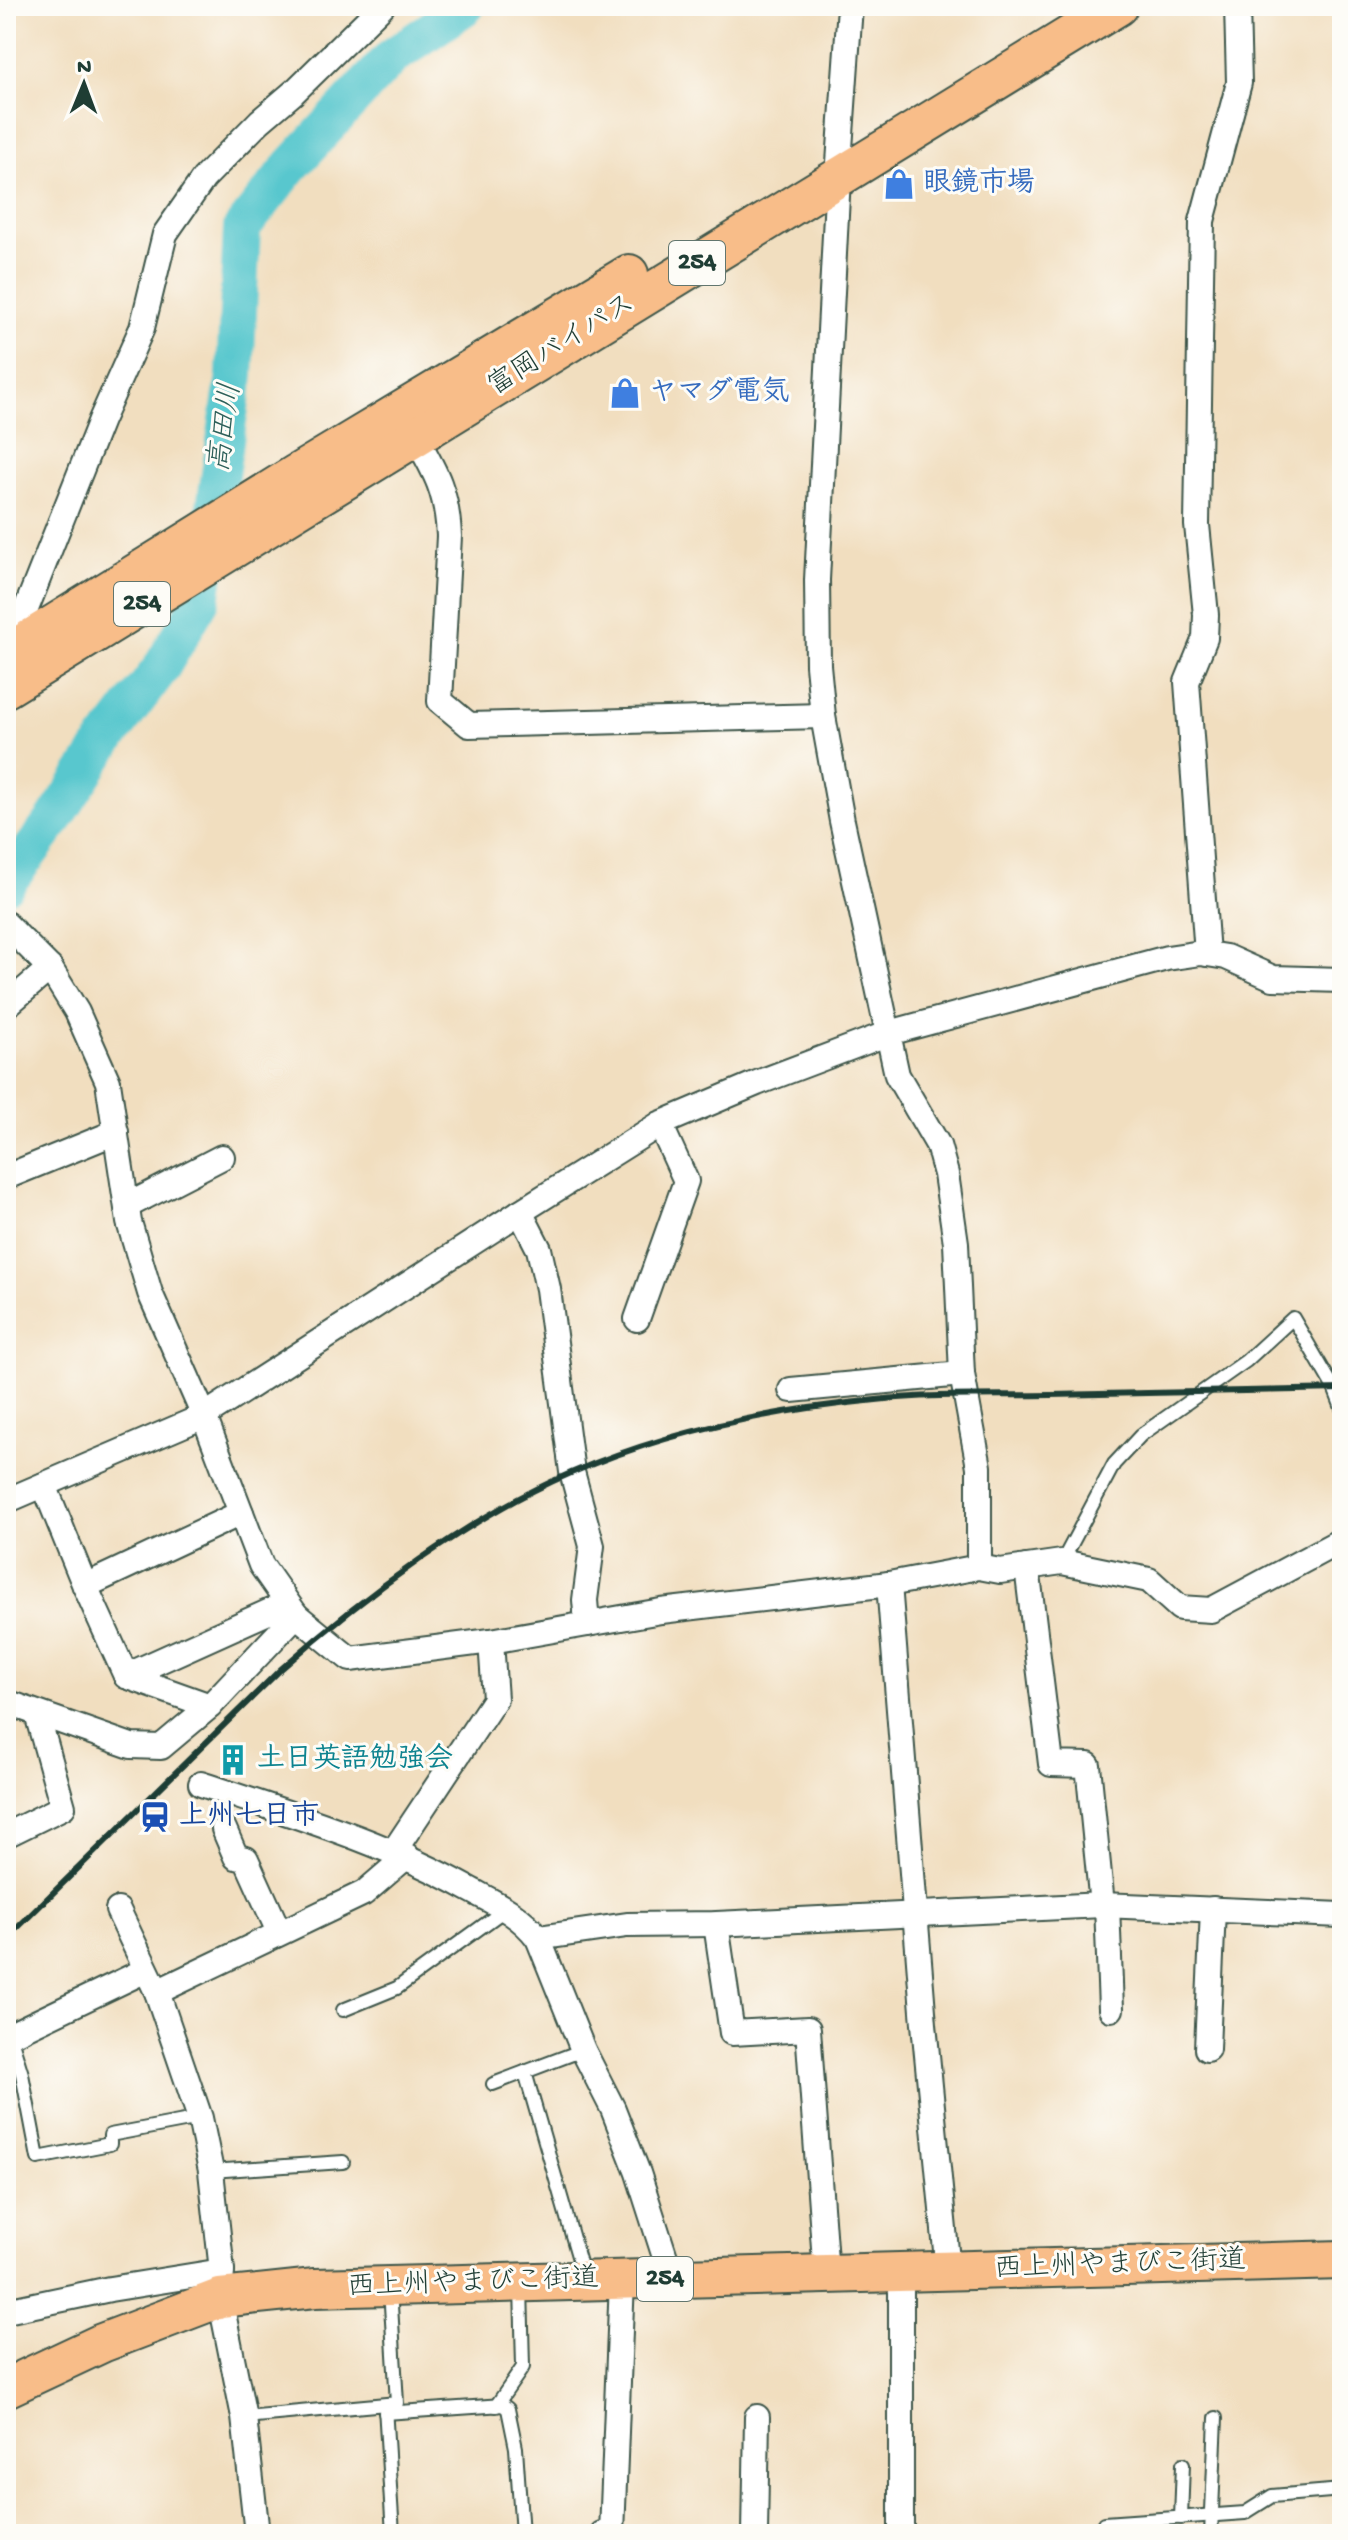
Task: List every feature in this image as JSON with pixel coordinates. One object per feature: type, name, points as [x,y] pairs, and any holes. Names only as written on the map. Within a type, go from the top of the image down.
[{"type":"highway","name":"富岡バイパス","points":[[6,688],[415,436],[839,162],[1067,6]]},
{"type":"highway","name":"富岡バイパス","points":[[6,654],[296,474],[839,162],[1118,6]]},
{"type":"highway","name":"西上州やまびこ街道","points":[[6,2388],[221,2285],[315,2288],[1342,2260]]},
{"type":"street","points":[[6,621],[26,609],[101,420],[142,328],[165,234],[204,178],[382,6]]},
{"type":"street","points":[[850,6],[817,580],[818,665],[823,716],[842,821],[897,1075],[938,1145],[946,1174],[956,1243],[962,1374],[979,1467],[979,1567]]},
{"type":"street","points":[[1207,954],[1187,682],[1205,638],[1206,615],[1197,525],[1202,221],[1239,83],[1237,6]]},
{"type":"street","points":[[415,436],[441,482],[448,511],[440,701],[469,725],[823,716]]},
{"type":"street","points":[[6,924],[44,961],[77,1012],[108,1082],[129,1222],[150,1293],[204,1416],[261,1565],[291,1610],[350,1659],[491,1641],[661,1611],[889,1584],[979,1567],[1000,1571],[1062,1562],[1149,1580],[1180,1608],[1211,1610],[1342,1540]]},
{"type":"street","points":[[6,1501],[204,1416],[660,1124],[757,1083],[889,1033],[1167,958],[1207,954],[1226,957],[1273,978],[1342,980]]},
{"type":"street","points":[[6,1006],[44,961]]},
{"type":"street","points":[[637,1319],[686,1181],[660,1124]]},
{"type":"street","points":[[6,1177],[116,1132]]},
{"type":"street","points":[[127,1206],[222,1157]]},
{"type":"street","points":[[520,1212],[539,1249],[548,1289],[572,1472],[592,1546],[585,1600],[587,1624]]},
{"type":"street","points":[[791,1390],[962,1374]]},
{"type":"street","points":[[44,1485],[126,1676],[210,1706]]},
{"type":"street","points":[[85,1586],[241,1513]]},
{"type":"street","points":[[1027,1567],[1051,1764],[1088,1765],[1105,1905],[1111,2009]]},
{"type":"street","points":[[889,1584],[924,2024],[948,2271]]},
{"type":"street","points":[[126,1676],[291,1610]]},
{"type":"street","points":[[6,1702],[131,1746],[161,1747],[210,1706],[291,1610]]},
{"type":"street","points":[[8,2036],[279,1932],[364,1893],[401,1854],[495,1699],[491,1641]]},
{"type":"street","points":[[6,1835],[63,1807],[37,1714]]},
{"type":"street","points":[[201,1784],[401,1854],[525,1921],[538,1938],[583,2050],[613,2109],[638,2173],[672,2279]]},
{"type":"street","points":[[224,1829],[236,1857],[246,1859],[279,1932]]},
{"type":"street","points":[[538,1938],[627,1925],[716,1924],[1105,1905],[1342,1915]]},
{"type":"street","points":[[1207,2049],[1213,1909]]},
{"type":"street","points":[[118,1910],[151,1981],[200,2118],[211,2171],[221,2285],[244,2417],[257,2534]]},
{"type":"street","points":[[716,1924],[732,2033],[808,2029],[826,2275]]},
{"type":"street","points":[[901,2273],[901,2534]]},
{"type":"street","points":[[602,2534],[612,2533],[622,2280]]},
{"type":"street","points":[[6,2311],[110,2289],[221,2285]]},
{"type":"street","points":[[755,2534],[757,2417]]},
{"type":"lane","points":[[1062,1562],[1114,1464],[1141,1435],[1246,1361],[1293,1318],[1335,1390],[1342,1408]]},
{"type":"lane","points":[[343,2010],[397,1988],[506,1909]]},
{"type":"lane","points":[[8,2036],[22,2074],[38,2158],[110,2144],[110,2135],[200,2118]]},
{"type":"lane","points":[[493,2084],[583,2050]]},
{"type":"lane","points":[[525,2072],[585,2281]]},
{"type":"lane","points":[[211,2171],[343,2162]]},
{"type":"lane","points":[[496,2406],[523,2367],[521,2283]]},
{"type":"lane","points":[[385,2408],[397,2403],[390,2286]]},
{"type":"lane","points":[[244,2417],[385,2408],[503,2405],[508,2409],[516,2448],[522,2534]]},
{"type":"lane","points":[[385,2408],[393,2534]]},
{"type":"lane","points":[[1211,2534],[1216,2418]]},
{"type":"lane","points":[[1181,2518],[1183,2464]]},
{"type":"lane","points":[[1103,2534],[1104,2523],[1245,2513],[1272,2496],[1342,2490]]},
{"type":"waterway","name":"高田川","points":[[6,884],[161,668],[201,600],[235,375],[242,228],[291,166],[392,57],[466,6]]},
{"type":"railway","points":[[6,1939],[281,1669],[346,1614],[419,1560],[495,1512],[533,1491],[607,1458],[720,1424],[876,1400],[942,1396],[1342,1389]]},
{"type":"place","name":"眼鏡市場","points":[[899,184]]},
{"type":"place","name":"ヤマダ電気","points":[[625,393]]},
{"type":"place","name":"土日英語勉強会","points":[[233,1760]]},
{"type":"place","name":"上州七日市","points":[[155,1817]]}]
